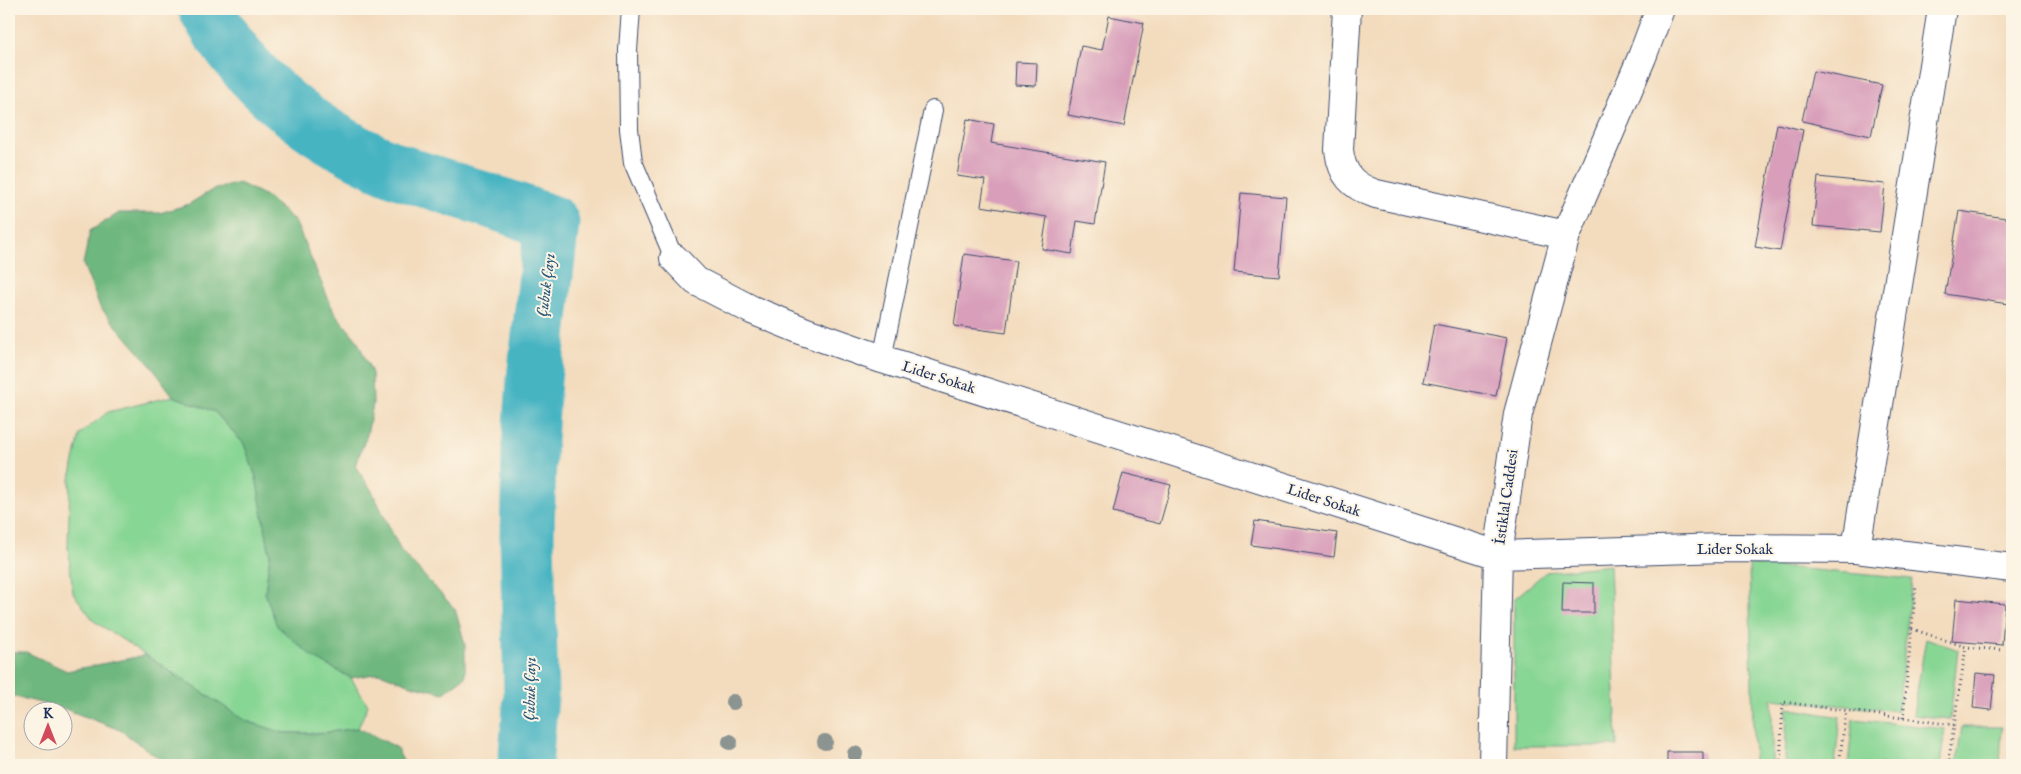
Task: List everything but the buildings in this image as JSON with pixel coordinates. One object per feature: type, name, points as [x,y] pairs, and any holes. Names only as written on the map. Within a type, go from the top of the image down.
[{"type":"street","points":[[1347,9],[1339,150],[1340,162],[1345,173],[1353,183],[1364,190],[1376,194],[1566,235]]},
{"type":"street","name":"İstiklal Caddesi","points":[[1493,765],[1498,556],[1518,414],[1566,235],[1660,9]]},
{"type":"street","points":[[1856,550],[1942,9]]},
{"type":"street","name":"Lider Sokak","points":[[674,258],[696,281],[752,310],[806,332],[882,359],[1498,556],[1724,548],[1856,550],[2012,568]]},
{"type":"lane","points":[[631,9],[628,50],[629,128],[633,162],[674,258]]},
{"type":"lane","points":[[882,359],[933,110]]},
{"type":"path","points":[[1904,718],[1918,557]]},
{"type":"path","points":[[1912,629],[1966,647],[2003,650]]},
{"type":"path","points":[[1948,765],[1966,647]]},
{"type":"path","points":[[1780,765],[1783,702],[1954,725]]},
{"type":"path","points":[[1839,765],[1846,711]]},
{"type":"green space","points":[[239,183],[266,196],[295,221],[334,312],[357,340],[372,373],[373,404],[367,435],[355,466],[372,491],[401,551],[455,609],[465,644],[465,677],[444,693],[411,685],[380,673],[351,678],[313,657],[277,626],[265,593],[270,555],[256,477],[244,444],[215,412],[173,396],[152,367],[100,307],[83,264],[90,231],[119,213],[160,213],[189,204],[212,190]]},
{"type":"green space","points":[[173,396],[215,412],[244,444],[256,477],[270,555],[265,593],[313,657],[351,678],[368,705],[358,728],[322,733],[284,733],[246,721],[94,621],[73,593],[68,548],[70,479],[80,434],[108,412]]},
{"type":"green space","points":[[1749,564],[1912,579],[1898,711],[1772,699],[1772,765],[1754,765]]},
{"type":"green space","points":[[1610,565],[1617,746],[1514,746],[1514,599],[1546,572]]},
{"type":"green space","points":[[1926,638],[1958,650],[1950,719],[1913,715]]},
{"type":"green space","points":[[9,652],[26,652],[67,671],[146,655],[246,721],[284,733],[322,733],[358,728],[396,747],[405,765],[168,765],[120,730],[72,712],[72,702],[37,702],[9,695]]},
{"type":"green space","points":[[1787,708],[1840,717],[1835,765],[1785,765]]},
{"type":"green space","points":[[1853,719],[1945,729],[1940,765],[1848,765]]},
{"type":"green space","points":[[1962,727],[2002,727],[2000,765],[1956,765]]},
{"type":"waterway","name":"Çubuk Çayı","points":[[206,9],[240,60],[260,82],[306,121],[332,138],[358,153],[395,170],[552,223],[534,379],[529,457],[527,537],[531,696],[525,765]]}]
